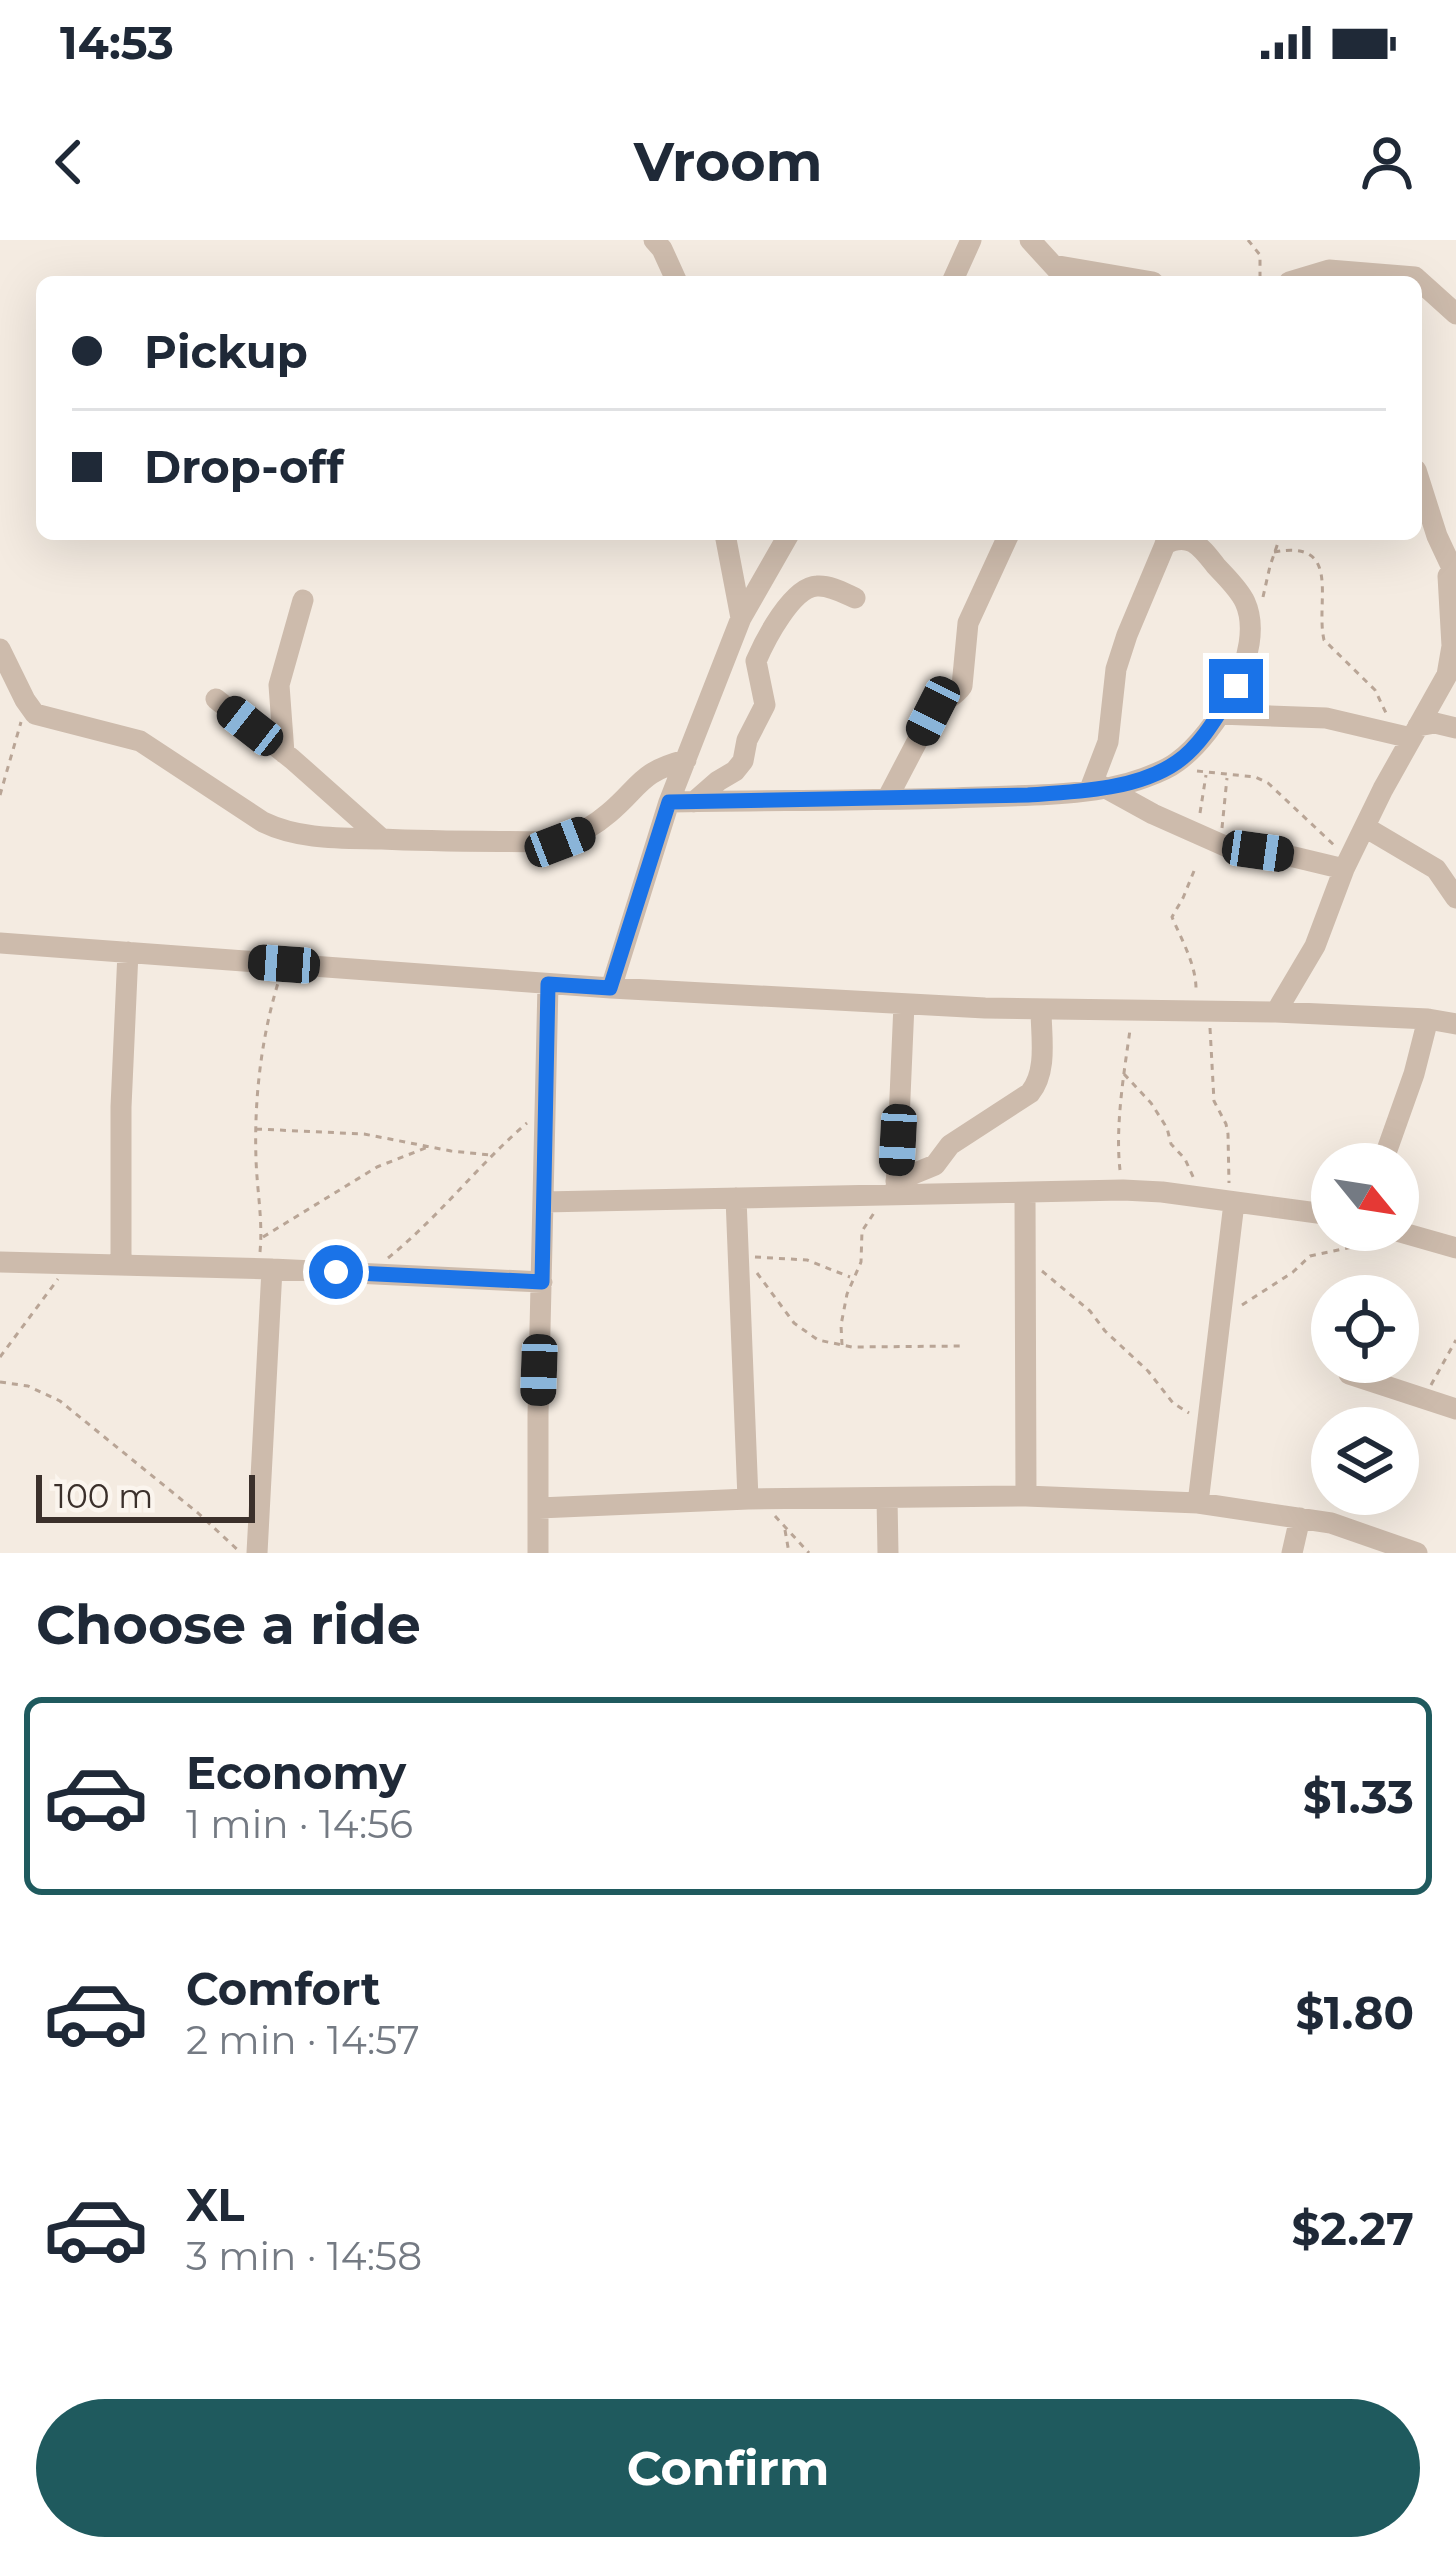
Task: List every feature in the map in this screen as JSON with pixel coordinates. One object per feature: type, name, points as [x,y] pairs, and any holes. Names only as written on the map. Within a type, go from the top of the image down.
[{"type":"street","points":[[654,240],[674,276]]},
{"type":"street","points":[[955,276],[971,240]]},
{"type":"street","points":[[1030,240],[1060,273],[1091,276]]},
{"type":"street","points":[[1309,276],[1329,270],[1403,276]]},
{"type":"street","points":[[1422,283],[1456,314]]},
{"type":"street","points":[[1276,1012],[1315,946],[1406,732],[1442,686],[1450,660],[1448,576],[1454,566],[1437,536],[1422,489]]},
{"type":"street","points":[[726,540],[741,618]]},
{"type":"street","points":[[610,988],[669,802],[741,618],[786,540]]},
{"type":"street","points":[[887,799],[933,711],[962,686],[968,623],[1006,540]]},
{"type":"street","points":[[1097,788],[1108,742],[1116,669],[1167,540]]},
{"type":"street","points":[[669,802],[1028,795],[1139,780],[1171,765],[1203,736],[1236,686],[1250,632],[1243,598],[1200,540]]},
{"type":"street","points":[[694,802],[743,761],[747,740],[765,705],[756,661],[791,602],[819,586],[855,598]]},
{"type":"street","points":[[284,753],[279,685],[303,600]]},
{"type":"street","points":[[0,649],[35,714],[140,741],[278,829],[302,835],[560,842],[583,833],[654,771],[686,760]]},
{"type":"street","points":[[216,699],[382,839]]},
{"type":"street","points":[[1219,713],[1326,718],[1406,732],[1435,723],[1456,728]]},
{"type":"street","points":[[1097,788],[1234,850],[1346,864]]},
{"type":"street","points":[[1365,827],[1436,868],[1456,898]]},
{"type":"street","points":[[0,943],[610,988],[1041,1010],[1276,1012],[1456,1024]]},
{"type":"street","points":[[121,1265],[128,952]]},
{"type":"street","points":[[538,1553],[548,984]]},
{"type":"street","points":[[892,1191],[904,1004]]},
{"type":"street","points":[[892,1191],[934,1165],[950,1145],[1036,1086],[1041,1069],[1041,1010]]},
{"type":"street","points":[[1389,1143],[1428,1019]]},
{"type":"street","points":[[543,1202],[892,1191],[1123,1190],[1311,1212]]},
{"type":"street","points":[[1025,1193],[1026,1496]]},
{"type":"street","points":[[736,1198],[757,1499]]},
{"type":"street","points":[[1198,1503],[1223,1202]]},
{"type":"street","points":[[1419,1237],[1456,1248]]},
{"type":"street","points":[[0,1262],[542,1282]]},
{"type":"street","points":[[257,1553],[265,1269]]},
{"type":"street","points":[[1375,1383],[1456,1409]]},
{"type":"street","points":[[539,1508],[757,1499],[1026,1496],[1198,1503],[1331,1523],[1418,1553]]},
{"type":"street","points":[[886,1498],[888,1553]]},
{"type":"street","points":[[1292,1553],[1300,1517]]},
{"type":"path","points":[[1248,240],[1260,255],[1260,276]]},
{"type":"path","points":[[1250,632],[1279,540]]},
{"type":"path","points":[[1274,552],[1289,549],[1309,554],[1321,567],[1324,640],[1375,690],[1406,732]]},
{"type":"path","points":[[0,795],[25,700]]},
{"type":"path","points":[[1171,765],[1268,783],[1346,864]]},
{"type":"path","points":[[1196,834],[1206,773]]},
{"type":"path","points":[[1219,843],[1228,776]]},
{"type":"path","points":[[1123,1073],[1167,1128],[1171,1144],[1195,1180],[1223,1202],[1230,1174],[1228,1134],[1214,1101],[1205,1011],[1172,916],[1194,871]]},
{"type":"path","points":[[265,1269],[256,1129],[262,1050],[284,964]]},
{"type":"path","points":[[1123,1190],[1119,1155],[1123,1073],[1133,1010]]},
{"type":"path","points":[[368,1273],[425,1225],[547,1106]]},
{"type":"path","points":[[256,1129],[364,1134],[492,1155]]},
{"type":"path","points":[[261,1238],[377,1167],[430,1146]]},
{"type":"path","points":[[842,1346],[841,1325],[847,1294],[861,1262],[862,1231],[892,1191]]},
{"type":"path","points":[[1240,1307],[1293,1273],[1310,1256],[1326,1251]]},
{"type":"path","points":[[1026,1256],[1090,1311],[1173,1403],[1208,1418]]},
{"type":"path","points":[[749,1260],[747,1257],[798,1258],[853,1279]]},
{"type":"path","points":[[0,1357],[70,1264]]},
{"type":"path","points":[[755,1271],[794,1323],[814,1339],[842,1346],[964,1346]]},
{"type":"path","points":[[1425,1400],[1456,1340]]},
{"type":"path","points":[[0,1382],[46,1392],[60,1401],[241,1553]]},
{"type":"path","points":[[757,1499],[809,1553]]},
{"type":"path","points":[[784,1528],[789,1553]]},
{"type":"route","points":[[336,1272],[542,1282],[548,984],[610,988],[669,802],[1028,795],[1139,780],[1179,761],[1203,736],[1236,686]]}]
